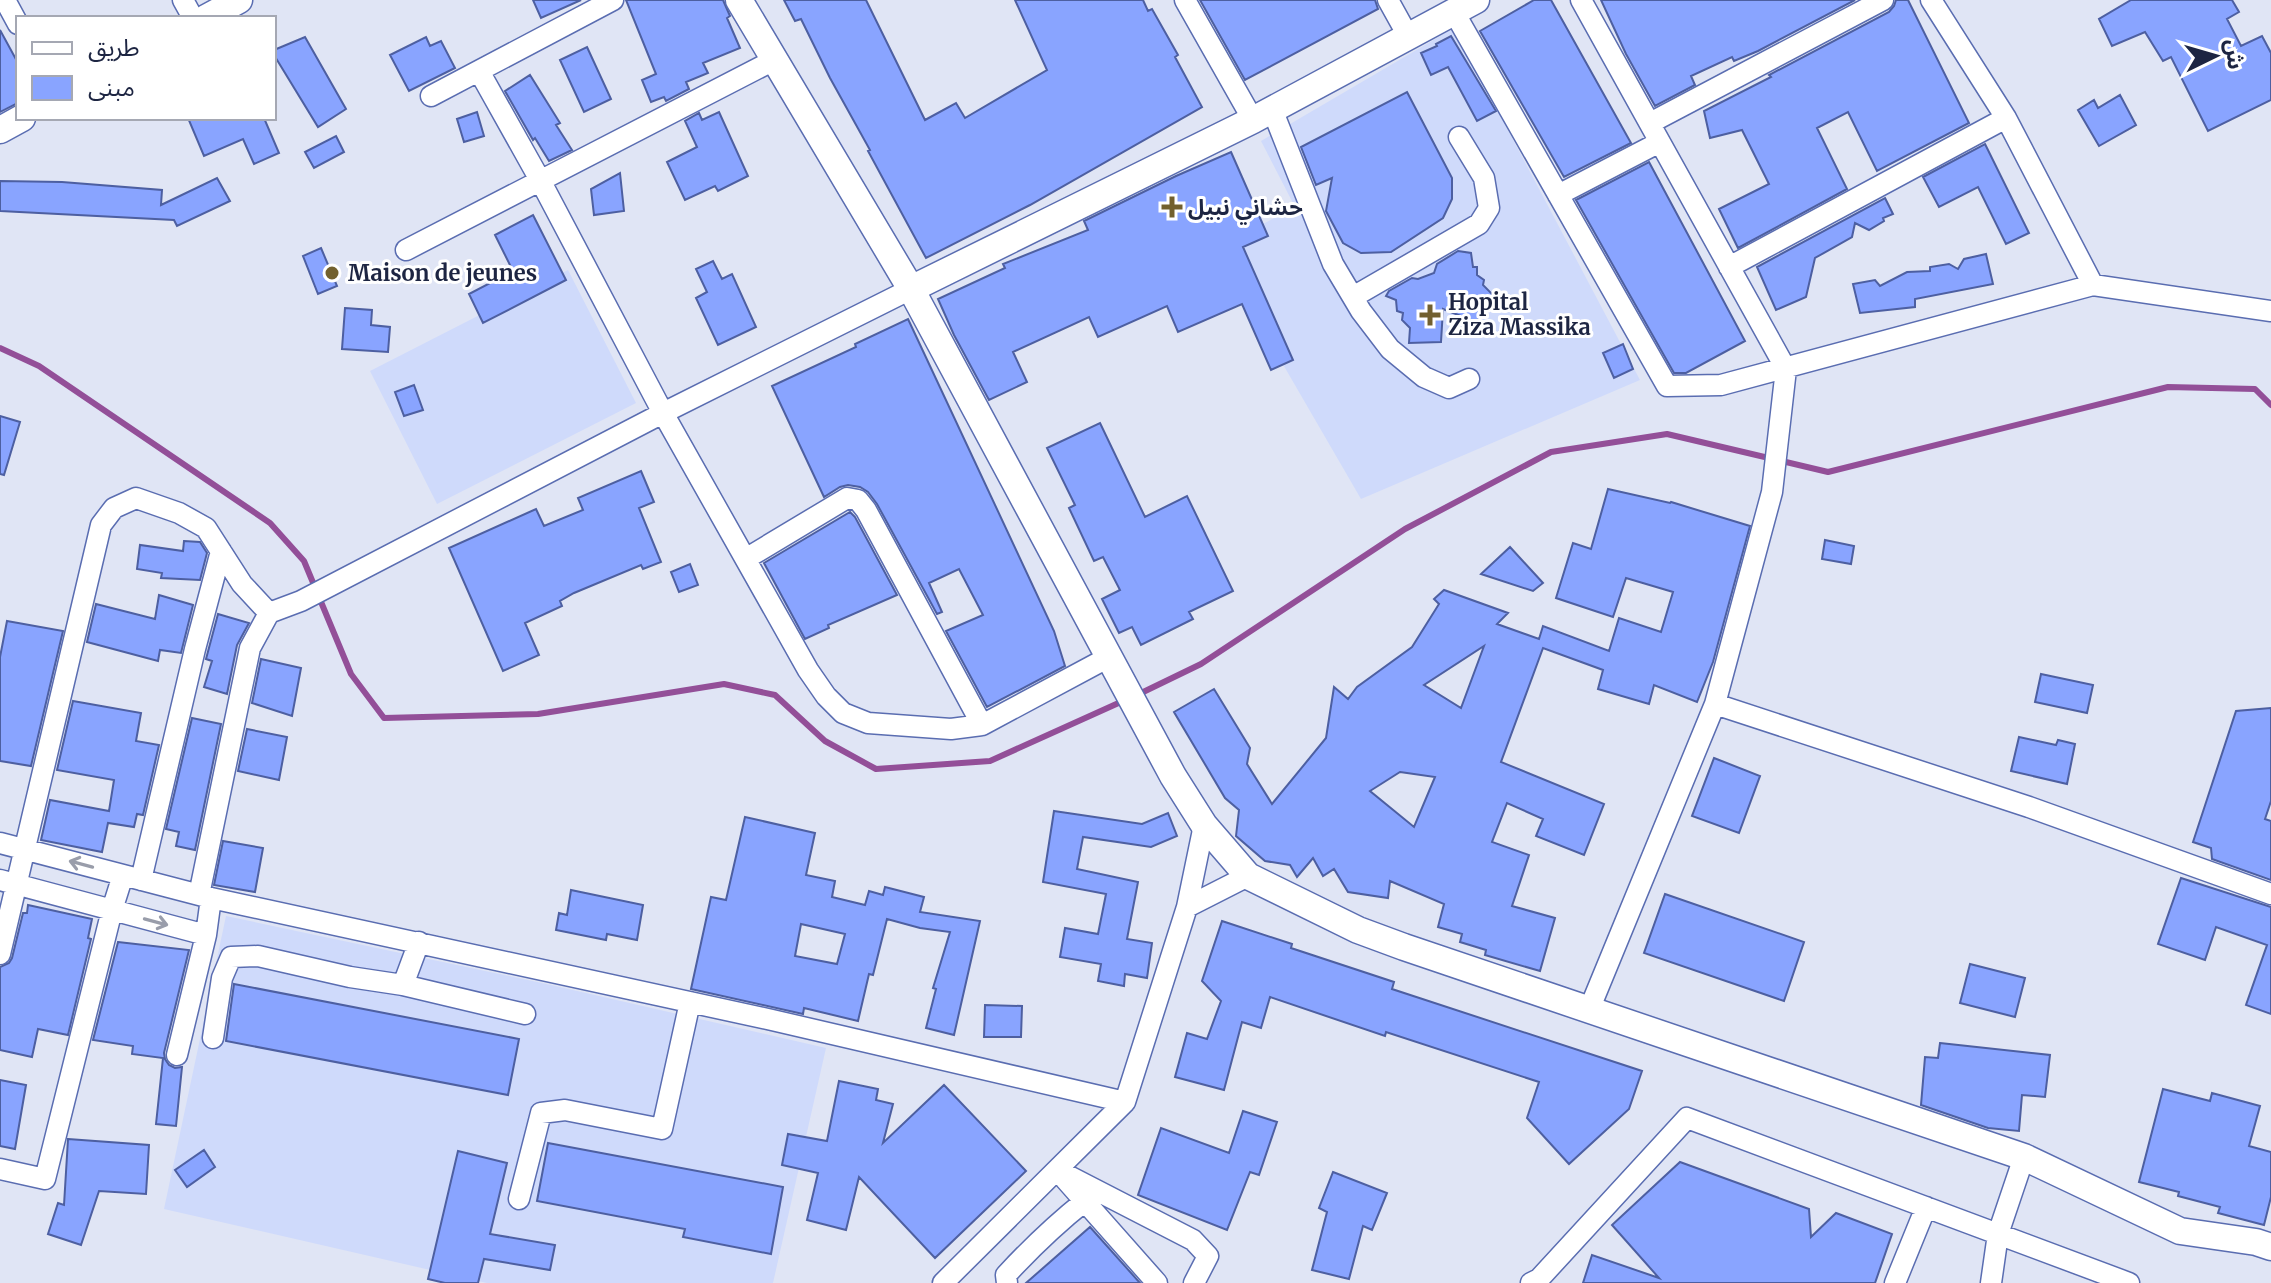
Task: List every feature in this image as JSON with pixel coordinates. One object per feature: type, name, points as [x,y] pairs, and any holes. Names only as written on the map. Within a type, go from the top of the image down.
[{"type":"main road","points":[[210,16],[239,0]]},
{"type":"main road","points":[[739,0],[911,289],[1173,776],[1204,825],[1248,876],[1358,930],[2024,1157],[2180,1231],[2271,1247]]},
{"type":"main road","points":[[911,289],[1262,114],[1465,6]]},
{"type":"main road","points":[[0,130],[18,120]]},
{"type":"street","points":[[5,0],[16,20]]},
{"type":"street","points":[[431,96],[613,0]]},
{"type":"street","points":[[1185,0],[1262,114],[1333,264],[1390,349],[1424,377],[1449,388],[1469,379]]},
{"type":"street","points":[[1388,0],[1408,36]]},
{"type":"street","points":[[1581,0],[1786,369],[1772,492],[1715,704],[1589,1010]]},
{"type":"street","points":[[1650,123],[1883,0]]},
{"type":"street","points":[[1931,0],[2006,118],[2093,285]]},
{"type":"street","points":[[1465,6],[1558,195],[1667,386],[1721,385],[2093,285],[2271,311]]},
{"type":"street","points":[[406,250],[774,60]]},
{"type":"street","points":[[479,71],[663,413],[808,670],[826,696],[843,713],[868,723],[951,729],[982,725],[1109,657]]},
{"type":"street","points":[[1729,267],[2006,118]]},
{"type":"street","points":[[1353,297],[1479,224],[1489,208],[1484,178],[1459,137]]},
{"type":"street","points":[[1558,195],[1660,142]]},
{"type":"street","points":[[177,1055],[206,935],[205,896],[250,648],[269,613],[347,578],[663,413],[911,289]]},
{"type":"street","points":[[0,954],[8,882],[25,850],[101,525],[114,508],[136,498],[179,513],[206,528],[242,584],[269,613]]},
{"type":"street","points":[[747,558],[847,498],[858,500],[982,725]]},
{"type":"street","points":[[0,1169],[45,1179],[112,910],[132,878],[221,551]]},
{"type":"street","points":[[1715,704],[2029,807],[2271,894]]},
{"type":"street","points":[[943,1283],[1125,1102],[1187,907],[1204,825]]},
{"type":"street","points":[[0,843],[205,896],[690,1002],[1125,1102]]},
{"type":"street","points":[[1187,907],[1248,876]]},
{"type":"street","points":[[8,882],[206,935]]},
{"type":"street","points":[[403,985],[419,942]]},
{"type":"street","points":[[213,1038],[222,978],[231,957],[258,956],[350,977],[403,985],[525,1014]]},
{"type":"street","points":[[519,1199],[541,1113],[565,1110],[662,1129],[690,1002]]},
{"type":"street","points":[[1540,1282],[1687,1118],[2129,1283]]},
{"type":"street","points":[[1991,1283],[1998,1234],[2024,1157]]},
{"type":"street","points":[[1057,1170],[1157,1283]]},
{"type":"street","points":[[1057,1170],[1193,1240],[1208,1256],[1194,1283]]},
{"type":"street","points":[[1007,1283],[1006,1275],[1022,1258],[1056,1223],[1085,1201]]},
{"type":"street","points":[[1895,1283],[1926,1207]]},
{"type":"shaded area","name":"Hopital Ziza Massika","points":[[1454,28],[1640,380],[1361,499],[1216,249],[1295,207],[1261,141]]},
{"type":"shaded area","points":[[568,270],[636,403],[437,504],[370,371]]},
{"type":"shaded area","points":[[226,916],[551,985],[826,1048],[773,1283],[487,1283],[164,1209]]},
{"type":"building","points":[[533,0],[581,0],[541,18]]},
{"type":"building","points":[[626,0],[723,0],[740,48],[703,63],[708,73],[686,82],[689,89],[666,101],[664,97],[651,102],[642,80],[656,74]]},
{"type":"building","points":[[784,0],[866,0],[925,120],[956,103],[965,118],[1047,70],[1015,0],[1143,0],[1148,11],[1152,9],[1178,55],[1175,57],[1202,107],[1030,205],[926,258],[801,19],[795,21]]},
{"type":"building","points":[[1200,0],[1375,0],[1378,9],[1245,80]]},
{"type":"building","points":[[1534,0],[1551,0],[1631,143],[1564,177],[1480,31]]},
{"type":"building","points":[[1601,0],[1855,0],[1758,51],[1734,61],[1732,57],[1691,76],[1695,85],[1655,106]]},
{"type":"building","points":[[1896,0],[1908,0],[1969,123],[1877,171],[1848,112],[1817,128],[1847,189],[1738,248],[1719,209],[1769,184],[1742,130],[1710,138],[1704,111],[1889,12]]},
{"type":"building","points":[[2131,0],[2232,0],[2239,12],[2227,19],[2241,46],[2262,36],[2271,53],[2271,100],[2208,131],[2171,57],[2163,61],[2145,32],[2112,46],[2099,19]]},
{"type":"building","points":[[0,30],[16,59],[16,104],[0,112]]},
{"type":"building","points":[[1451,36],[1496,111],[1477,121],[1448,67],[1431,75],[1421,53]]},
{"type":"building","points":[[305,37],[346,109],[318,127],[276,58],[276,49]]},
{"type":"building","points":[[426,37],[430,46],[441,41],[455,68],[409,91],[390,55]]},
{"type":"building","points":[[587,47],[611,99],[584,112],[560,60]]},
{"type":"building","points":[[530,75],[560,123],[556,125],[572,150],[549,161],[505,91]]},
{"type":"building","points":[[1407,92],[1452,178],[1452,199],[1443,218],[1391,252],[1361,253],[1343,243],[1326,211],[1332,178],[1316,185],[1301,147]]},
{"type":"building","points":[[2120,95],[2136,125],[2099,146],[2078,110],[2094,100],[2098,108]]},
{"type":"building","points":[[477,112],[484,136],[464,142],[457,119]]},
{"type":"building","points":[[719,112],[748,176],[718,191],[715,186],[685,200],[667,162],[697,147],[685,121],[699,113],[702,120]]},
{"type":"building","points":[[189,120],[265,120],[279,153],[254,164],[243,139],[204,156]]},
{"type":"building","points":[[336,136],[344,152],[314,168],[305,152]]},
{"type":"building","points":[[1985,144],[2029,233],[2006,244],[1978,187],[1939,207],[1923,177]]},
{"type":"building","points":[[1231,152],[1268,236],[1243,247],[1293,360],[1271,370],[1242,304],[1178,332],[1167,306],[1098,337],[1089,317],[1013,352],[1027,382],[989,400],[938,299],[1005,268],[1003,264],[1088,230],[1084,221]]},
{"type":"building","points":[[1649,162],[1745,341],[1686,373],[1674,373],[1576,200]]},
{"type":"building","points":[[620,173],[624,211],[594,215],[591,189]]},
{"type":"building","points":[[217,178],[230,201],[177,226],[174,220],[0,211],[0,181],[62,182],[162,190],[161,205]]},
{"type":"building","points":[[1885,198],[1893,214],[1869,230],[1855,223],[1852,237],[1815,258],[1806,297],[1776,310],[1757,267]]},
{"type":"building","points":[[533,215],[566,280],[483,323],[469,294],[513,271],[495,235]]},
{"type":"building","points":[[321,248],[337,286],[318,294],[303,256]]},
{"type":"building","points":[[1458,251],[1471,253],[1477,275],[1494,296],[1476,322],[1443,309],[1441,342],[1409,343],[1410,328],[1402,320],[1403,313],[1397,311],[1396,300],[1386,296],[1389,291],[1412,278],[1434,273],[1437,264]]},
{"type":"building","points":[[1986,254],[1993,284],[1915,299],[1915,307],[1860,313],[1853,284],[1875,280],[1880,286],[1907,272],[1930,271],[1930,267],[1949,264],[1958,269],[1964,259]]},
{"type":"building","points":[[713,261],[722,279],[732,274],[756,327],[718,345],[696,298],[707,292],[696,269]]},
{"type":"building","points":[[345,308],[372,310],[371,325],[390,327],[388,352],[342,349]]},
{"type":"building","points":[[908,319],[1054,631],[1065,666],[987,707],[946,631],[983,615],[959,569],[929,583],[942,612],[937,614],[868,492],[848,485],[824,497],[772,386]]},
{"type":"building","points":[[1623,344],[1633,369],[1614,378],[1603,353]]},
{"type":"building","points":[[414,385],[423,410],[404,416],[395,392]]},
{"type":"building","points":[[0,416],[20,422],[4,475],[0,474]]},
{"type":"building","points":[[1100,423],[1145,517],[1187,496],[1233,591],[1189,612],[1193,619],[1141,645],[1132,627],[1119,633],[1102,599],[1120,590],[1103,557],[1094,561],[1069,508],[1075,505],[1047,448]]},
{"type":"building","points":[[641,471],[654,502],[639,508],[661,562],[643,569],[641,565],[574,593],[560,601],[562,606],[525,623],[539,655],[503,671],[449,548],[536,509],[544,526],[583,510],[578,498]]},
{"type":"building","points":[[1608,489],[1671,502],[1750,526],[1713,662],[1697,702],[1654,685],[1649,704],[1598,689],[1603,670],[1543,648],[1501,762],[1604,804],[1584,855],[1536,836],[1543,819],[1507,803],[1492,842],[1529,855],[1512,906],[1555,918],[1540,971],[1485,955],[1486,950],[1460,942],[1462,934],[1438,927],[1444,904],[1390,881],[1388,898],[1348,892],[1334,869],[1323,876],[1313,858],[1297,877],[1290,865],[1265,861],[1236,836],[1239,810],[1225,798],[1174,712],[1214,689],[1250,748],[1247,764],[1272,804],[1326,738],[1334,687],[1348,699],[1357,687],[1412,647],[1439,604],[1434,599],[1444,590],[1508,613],[1497,624],[1539,639],[1543,626],[1609,651],[1619,618],[1661,632],[1673,592],[1626,578],[1613,617],[1556,598],[1573,543],[1591,549]],"holes":[[[1484,646],[1461,708],[1424,685]],[[1400,772],[1435,777],[1414,827],[1370,791]]]},
{"type":"building","points":[[850,512],[897,595],[828,625],[829,628],[805,639],[764,563]]},
{"type":"building","points":[[1825,540],[1854,546],[1851,564],[1822,559]]},
{"type":"building","points":[[184,541],[200,542],[207,553],[200,580],[161,578],[162,573],[137,569],[140,545],[183,551]]},
{"type":"building","points":[[1510,547],[1543,583],[1533,591],[1481,574]]},
{"type":"building","points":[[690,564],[698,585],[679,592],[671,572]]},
{"type":"building","points":[[159,595],[193,605],[181,653],[160,650],[158,661],[87,642],[96,604],[155,619]]},
{"type":"building","points":[[218,614],[249,623],[237,645],[227,694],[204,687],[212,661],[206,659]]},
{"type":"building","points":[[7,621],[63,631],[31,766],[0,761],[0,657]]},
{"type":"building","points":[[261,659],[301,668],[292,716],[252,703]]},
{"type":"building","points":[[2041,674],[2093,685],[2087,713],[2035,702]]},
{"type":"building","points":[[73,701],[141,713],[136,741],[159,745],[143,815],[137,814],[134,827],[108,823],[102,852],[41,840],[50,800],[109,811],[114,780],[57,770]]},
{"type":"building","points":[[2271,708],[2271,801],[2265,819],[2271,821],[2271,880],[2212,859],[2211,848],[2193,842],[2236,711]]},
{"type":"building","points":[[192,718],[221,724],[195,850],[176,846],[179,832],[166,829]]},
{"type":"building","points":[[247,729],[287,737],[279,780],[238,771]]},
{"type":"building","points":[[2019,737],[2056,745],[2058,740],[2075,744],[2067,784],[2011,771]]},
{"type":"building","points":[[1714,758],[1760,776],[1739,833],[1692,816]]},
{"type":"building","points":[[1054,811],[1142,824],[1168,813],[1177,836],[1151,847],[1083,837],[1077,869],[1138,882],[1127,939],[1152,943],[1147,978],[1125,974],[1124,986],[1098,981],[1101,964],[1060,957],[1065,928],[1098,934],[1106,894],[1043,882]]},
{"type":"building","points":[[745,817],[815,833],[806,875],[835,881],[832,897],[865,905],[869,891],[883,895],[885,887],[924,897],[920,912],[980,921],[954,1035],[926,1028],[936,989],[933,988],[950,932],[887,919],[858,1021],[804,1008],[803,1014],[691,989],[711,897],[726,900]],"holes":[[[801,924],[845,934],[837,964],[795,956]]]},
{"type":"building","points":[[223,841],[263,848],[255,892],[214,885]]},
{"type":"building","points":[[2181,878],[2271,907],[2271,1014],[2246,1005],[2267,945],[2216,927],[2205,960],[2158,944]]},
{"type":"building","points":[[571,890],[643,905],[637,940],[607,934],[606,940],[556,930],[559,913],[567,915]]},
{"type":"building","points":[[1665,894],[1804,942],[1784,1001],[1644,953]]},
{"type":"building","points":[[28,905],[92,919],[88,938],[91,939],[68,1035],[38,1029],[32,1057],[0,1050],[0,967],[12,958],[23,913],[27,913]]},
{"type":"building","points":[[1222,921],[1394,982],[1392,989],[1642,1071],[1629,1109],[1569,1164],[1527,1118],[1539,1082],[1386,1032],[1385,1036],[1270,997],[1261,1028],[1242,1022],[1224,1090],[1175,1077],[1187,1033],[1207,1039],[1221,1001],[1202,981]]},
{"type":"building","points":[[118,942],[189,950],[164,1053],[169,1065],[182,1067],[176,1126],[156,1124],[163,1058],[132,1054],[133,1046],[93,1040]]},
{"type":"building","points":[[1970,964],[2025,978],[2015,1017],[1960,1003]]},
{"type":"building","points":[[234,984],[519,1039],[508,1095],[226,1041]]},
{"type":"building","points":[[985,1005],[1022,1006],[1021,1037],[984,1037]]},
{"type":"building","points":[[1940,1043],[2050,1055],[2045,1097],[2022,1095],[2019,1131],[1988,1128],[1921,1105],[1925,1057],[1938,1058]]},
{"type":"building","points":[[0,1080],[26,1085],[15,1149],[0,1146]]},
{"type":"building","points":[[839,1081],[878,1089],[876,1100],[893,1104],[883,1143],[944,1085],[1026,1171],[935,1258],[859,1177],[846,1230],[807,1220],[818,1173],[782,1165],[788,1134],[827,1141]]},
{"type":"building","points":[[2163,1089],[2210,1101],[2212,1093],[2260,1106],[2249,1146],[2271,1152],[2271,1197],[2264,1225],[2218,1213],[2220,1207],[2139,1182]]},
{"type":"building","points":[[1243,1111],[1277,1122],[1259,1175],[1250,1172],[1227,1230],[1138,1195],[1161,1128],[1229,1153]]},
{"type":"building","points":[[68,1139],[149,1145],[146,1194],[99,1191],[81,1245],[48,1234],[58,1203],[64,1205]]},
{"type":"building","points":[[548,1143],[783,1187],[771,1254],[683,1237],[685,1229],[537,1201]]},
{"type":"building","points":[[204,1150],[215,1167],[187,1187],[175,1170]]},
{"type":"building","points":[[458,1151],[507,1163],[490,1234],[555,1245],[550,1270],[484,1259],[478,1283],[445,1283],[428,1279]]},
{"type":"building","points":[[1680,1162],[1809,1209],[1811,1237],[1836,1213],[1892,1234],[1875,1283],[1583,1283],[1592,1255],[1659,1278],[1612,1225]]},
{"type":"building","points":[[1333,1172],[1387,1193],[1372,1230],[1363,1226],[1349,1279],[1312,1270],[1327,1212],[1319,1208]]},
{"type":"building","points":[[1090,1227],[1140,1283],[1026,1283]]},
{"type":"waterway","points":[[0,348],[39,366],[270,523],[304,561],[351,674],[384,718],[538,714],[724,684],[775,695],[825,741],[876,769],[990,761],[1123,701]]},
{"type":"waterway","points":[[1137,695],[1201,664],[1405,529],[1551,452],[1667,434],[1828,472],[2168,387],[2255,389],[2271,405]]},
{"type":"place","name":"حشاني نبيل","points":[[1172,207]]},
{"type":"place","name":"Maison de jeunes","points":[[332,273]]},
{"type":"place","name":"Hopital Ziza Massika","points":[[1430,315]]}]
